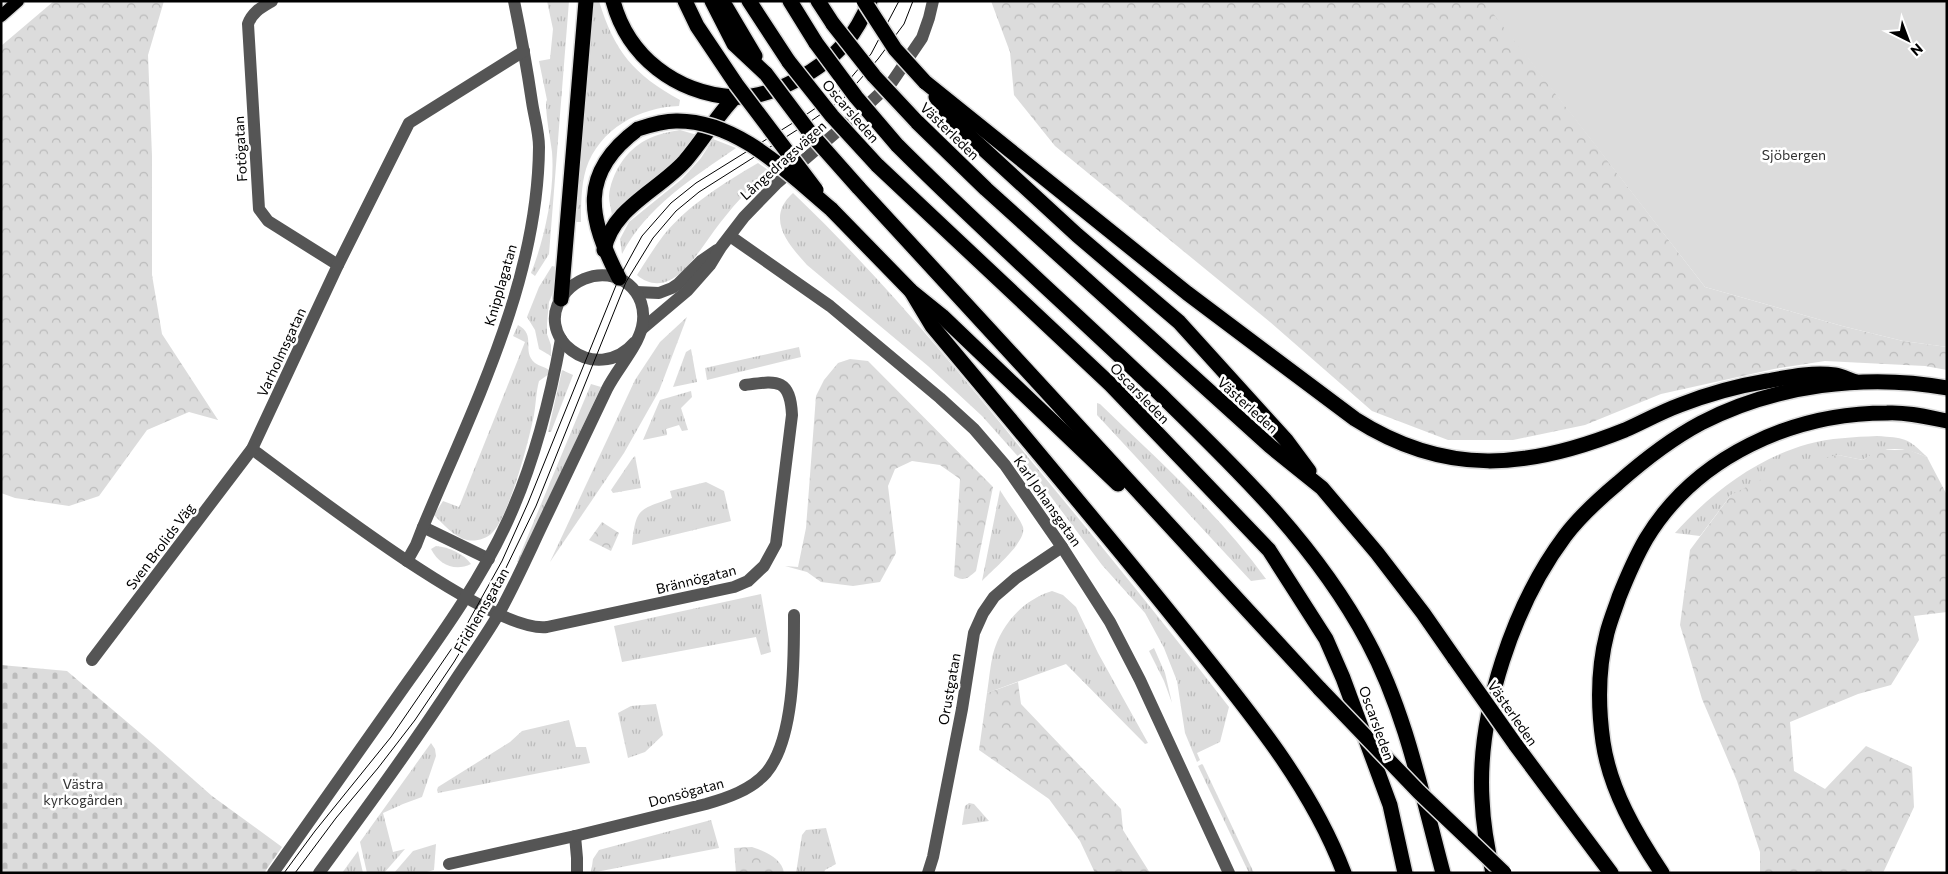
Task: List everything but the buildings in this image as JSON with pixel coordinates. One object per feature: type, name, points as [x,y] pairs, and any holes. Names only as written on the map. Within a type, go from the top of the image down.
[{"type":"highway","points":[[561,299],[586,1]]},
{"type":"highway","points":[[613,1],[617,16],[631,43],[661,71],[679,83],[696,90],[735,91],[774,90],[814,70],[847,41],[864,16],[870,1]]},
{"type":"highway","points":[[685,1],[697,26],[735,91],[784,146],[831,209]]},
{"type":"highway","points":[[712,1],[734,44],[766,74]]},
{"type":"highway","points":[[723,1],[766,74],[811,134],[858,188],[1320,689],[1419,792],[1504,873]]},
{"type":"highway","name":"Oscarsleden","points":[[749,1],[789,62],[832,116],[877,165],[1111,385],[1269,550],[1326,639],[1343,678],[1390,805],[1405,873]]},
{"type":"highway","name":"Oscarsleden","points":[[790,1],[816,43],[856,97],[897,145],[970,218],[1102,339],[1210,443],[1289,527],[1320,565],[1368,642],[1394,697],[1443,873]]},
{"type":"highway","name":"Västerleden","points":[[818,1],[833,24],[874,76],[917,122],[986,189],[1270,446],[1322,488],[1377,553],[1423,613],[1514,744],[1611,873]]},
{"type":"highway","points":[[864,1],[895,49],[925,82],[953,121],[1077,235],[1179,322],[1286,440],[1322,488]]},
{"type":"highway","points":[[925,82],[1187,293],[1354,419],[1375,432],[1422,452],[1442,457],[1486,462],[1540,457],[1624,430],[1679,405],[1726,389],[1800,375],[1835,375],[1856,382]]},
{"type":"highway","points":[[604,250],[611,228],[621,216],[684,162],[735,91]]},
{"type":"highway","points":[[619,278],[604,250],[596,226],[594,210],[597,179],[606,160],[616,148],[638,129],[660,122],[674,120],[693,121],[713,126],[736,137],[773,161],[831,209],[911,291],[942,316],[1220,581]]},
{"type":"highway","points":[[911,291],[932,326],[1127,559],[1251,715],[1280,755],[1311,805],[1336,852],[1344,873]]},
{"type":"highway","points":[[1493,873],[1486,841],[1482,797],[1485,733],[1501,666],[1514,626],[1530,594],[1565,536],[1583,516],[1636,467],[1660,448],[1700,424],[1730,410],[1781,394],[1856,382],[1915,383],[1947,388]]},
{"type":"highway","points":[[1662,873],[1645,847],[1614,782],[1604,744],[1600,693],[1607,633],[1629,570],[1646,539],[1663,514],[1704,474],[1728,456],[1762,439],[1815,420],[1845,416],[1888,412],[1947,421]]},
{"type":"main road","points":[[1,16],[18,1]]},
{"type":"street","name":"Fotögatan","points":[[272,1],[255,12],[250,17],[248,24],[259,209],[268,221],[338,264]]},
{"type":"street","name":"Knipplagatan","points":[[407,561],[416,545],[473,408],[508,317],[524,264],[536,203],[539,144],[514,1]]},
{"type":"street","name":"Långedragsvägen","points":[[642,329],[687,291],[710,265],[744,217],[776,184],[853,119],[892,82],[922,38],[929,18],[932,1]]},
{"type":"street","name":"Varholmsgatan","points":[[252,449],[338,264],[408,123],[524,51]]},
{"type":"street","name":"Karl Johansgatan","points":[[730,236],[830,306],[940,398],[974,429],[1005,465],[1062,547],[1110,622],[1140,680],[1229,873]]},
{"type":"street","name":"Långedragsvägen","points":[[636,292],[659,293],[672,288],[701,261],[721,247]]},
{"type":"street","points":[[561,299],[571,286],[587,278],[610,276],[619,278],[636,292]]},
{"type":"street","name":"Fridhemsgatan","points":[[319,873],[450,689],[498,614],[609,386],[642,329],[643,312],[636,292]]},
{"type":"street","name":"Fridhemsgatan","points":[[561,299],[555,315],[558,332],[576,354],[600,361],[612,359],[621,355],[636,342]]},
{"type":"street","name":"Fridhemsgatan","points":[[273,873],[441,635],[488,559],[508,520],[536,447],[561,338]]},
{"type":"street","name":"Brännögatan","points":[[498,614],[539,628],[734,587],[748,581],[764,566],[776,544],[792,415],[791,398],[784,387],[770,382],[745,385]]},
{"type":"street","points":[[252,449],[407,561],[498,614]]},
{"type":"street","name":"Sven Brolids Väg","points":[[92,660],[252,449]]},
{"type":"street","points":[[422,527],[488,559]]},
{"type":"street","name":"Orustgatan","points":[[928,873],[962,709],[974,633],[983,613],[994,597],[1016,578],[1062,547]]},
{"type":"street","name":"Donsögatan","points":[[448,864],[574,836],[724,799],[755,783],[775,762],[783,742],[791,690],[794,615]]},
{"type":"street","points":[[574,836],[577,873]]},
{"type":"green space","points":[[54,1],[164,1],[148,55],[152,156],[152,275],[162,334],[218,420],[189,412],[147,430],[99,496],[69,506],[15,498],[1,493],[1,46]]},
{"type":"green space","points":[[547,1],[569,1],[549,254],[535,276],[531,273],[545,229],[553,167],[547,100],[539,61],[550,59],[553,29]]},
{"type":"green space","points":[[594,1],[599,1],[612,34],[628,60],[650,81],[680,100],[679,106],[664,107],[636,116],[623,123],[601,142],[592,155],[584,175],[581,222],[574,222]]},
{"type":"green space","points":[[991,1],[1486,1],[1705,287],[1842,326],[1903,341],[1947,347],[1947,370],[1925,366],[1825,361],[1774,369],[1661,394],[1585,425],[1513,440],[1448,440],[1372,411],[1270,322],[1055,146],[1014,95],[1010,52]]},
{"type":"green space","name":"Sjöbergen","points":[[1486,1],[1947,1],[1947,347],[1903,341],[1842,326],[1705,287],[1485,3]]},
{"type":"green space","points":[[680,130],[697,135],[683,156],[612,215],[609,198],[610,188],[616,171],[626,156],[639,144],[650,138]]},
{"type":"green space","points":[[713,139],[736,148],[672,194],[658,207],[632,237],[622,254],[620,239],[629,222],[682,179],[701,158]]},
{"type":"green space","points":[[758,163],[768,170],[734,205],[686,268],[672,279],[663,283],[649,282],[637,275],[663,236],[684,214],[720,187]]},
{"type":"green space","points":[[793,193],[887,290],[946,358],[1132,584],[1229,707],[1220,742],[1197,753],[1200,760],[1197,762],[1185,733],[1177,681],[1164,648],[1145,613],[1102,565],[1037,478],[982,416],[928,366],[807,265],[800,257],[787,240],[780,221],[785,202]]},
{"type":"green space","points":[[552,266],[556,267],[555,288],[549,302],[547,323],[551,356],[539,349],[535,330],[527,317],[539,287]]},
{"type":"green space","points":[[687,317],[659,391],[624,453],[550,562],[635,380],[660,342]]},
{"type":"green space","points":[[518,325],[527,333],[531,358],[535,363],[549,370],[549,374],[539,381],[528,442],[505,511],[490,535],[470,541],[453,533],[434,515],[443,501],[459,507],[525,342],[513,336]]},
{"type":"green space","points":[[799,347],[801,357],[707,380],[705,368]]},
{"type":"green space","points":[[691,349],[697,382],[673,387],[686,352]]},
{"type":"green space","points":[[850,359],[868,361],[993,487],[976,571],[968,577],[961,579],[954,576],[960,479],[940,465],[912,461],[895,469],[888,486],[896,553],[880,582],[853,586],[821,582],[807,572],[785,566],[798,567],[806,528],[816,396],[824,380],[838,363]]},
{"type":"green space","points":[[562,370],[573,375],[551,432],[548,432]]},
{"type":"green space","points":[[591,384],[601,387],[519,562],[517,562]]},
{"type":"green space","points":[[691,391],[692,397],[681,408],[688,430],[682,431],[679,425],[666,429],[667,435],[643,440],[660,400]]},
{"type":"green space","points":[[1097,403],[1187,488],[1248,555],[1266,579],[1251,581],[1097,415]]},
{"type":"green space","points":[[1877,436],[1893,437],[1910,442],[1927,457],[1910,451],[1894,449],[1879,452],[1863,460],[1838,455],[1731,495],[1700,536],[1675,533],[1719,491],[1752,468],[1770,459],[1789,450],[1816,442]]},
{"type":"green space","points":[[1878,450],[1909,450],[1927,457],[1947,495],[1947,612],[1914,616],[1919,640],[1891,685],[1858,694],[1790,722],[1794,771],[1825,789],[1866,746],[1912,767],[1914,807],[1883,873],[1760,873],[1760,852],[1737,781],[1702,699],[1680,625],[1690,550],[1731,495],[1789,465],[1838,455],[1863,460]]},
{"type":"green space","points":[[635,456],[641,488],[613,493],[611,490]]},
{"type":"green space","points":[[706,482],[724,491],[731,521],[632,545],[637,517],[645,508],[672,498],[670,491]]},
{"type":"green space","points":[[1000,490],[1021,523],[1023,533],[1014,548],[982,581]]},
{"type":"green space","points":[[602,522],[619,533],[611,551],[589,540]]},
{"type":"green space","points":[[436,546],[456,552],[471,564],[459,567],[448,566],[434,555],[431,549]]},
{"type":"green space","points":[[1052,591],[1063,595],[1076,607],[1098,653],[1148,743],[1145,744],[1066,664],[987,693],[993,654],[1008,623],[1032,600]]},
{"type":"green space","points":[[761,594],[771,652],[761,655],[756,637],[622,662],[614,626]]},
{"type":"green space","points":[[1154,648],[1165,673],[1172,703],[1164,681],[1149,651]]},
{"type":"green space","name":"Västra kyrkogården","points":[[1,665],[67,671],[212,796],[282,847],[264,873],[1,873]]},
{"type":"green space","points":[[1018,682],[1021,704],[1121,809],[1123,830],[1150,873],[1095,873],[1080,841],[1049,799],[979,750],[987,693]]},
{"type":"green space","points":[[656,704],[663,735],[645,752],[628,758],[618,713],[631,706]]},
{"type":"green space","points":[[569,720],[576,747],[586,747],[590,763],[438,793],[438,787],[510,742],[522,731]]},
{"type":"green space","points":[[431,743],[435,749],[436,756],[422,797],[383,813],[393,852],[405,849],[384,873],[367,873],[360,842]]},
{"type":"green space","points":[[1202,764],[1254,873],[1249,873],[1198,766]]},
{"type":"green space","points":[[969,803],[974,804],[989,821],[962,825],[965,806]]},
{"type":"green space","points":[[711,820],[719,848],[591,873],[593,859],[599,850]]},
{"type":"green space","points":[[826,828],[836,864],[825,870],[824,873],[796,873],[802,835],[806,830]]},
{"type":"green space","points":[[436,844],[434,870],[423,873],[394,873],[413,851]]},
{"type":"green space","points":[[752,847],[776,859],[783,868],[784,873],[736,873],[734,848]]},
{"type":"green space","points":[[358,851],[363,873],[342,873]]},
{"type":"tram line","points":[[284,873],[315,831],[391,737],[461,635],[502,561],[528,503],[619,278],[642,236],[671,203],[696,183],[838,93],[871,54],[899,1]]},
{"type":"tram line","points":[[295,873],[336,818],[415,720],[454,662],[487,607],[536,506],[626,282],[653,238],[676,211],[699,192],[843,99],[878,59],[904,24],[913,1]]}]
